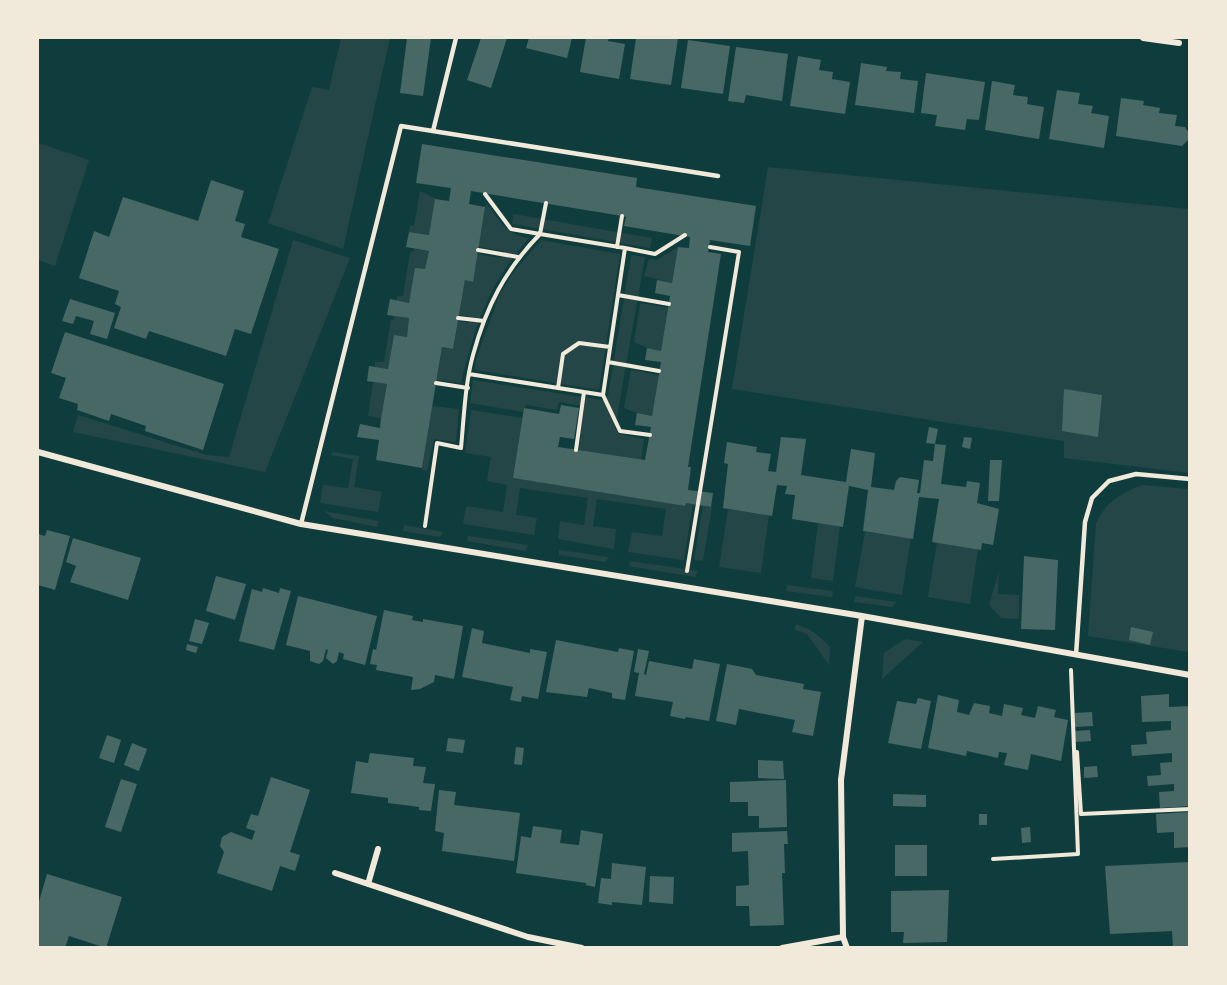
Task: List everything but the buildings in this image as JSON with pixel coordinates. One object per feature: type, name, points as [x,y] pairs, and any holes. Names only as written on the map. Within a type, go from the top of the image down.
[{"type":"street","points":[[1143,38],[1179,43]]},
{"type":"street","points":[[38,452],[301,524],[862,616],[1190,675]]},
{"type":"street","points":[[847,948],[843,937],[841,780],[862,616]]},
{"type":"street","points":[[368,884],[378,849]]},
{"type":"street","points":[[335,873],[528,937],[582,948]]},
{"type":"street","points":[[783,948],[843,937]]},
{"type":"lane","points":[[433,131],[456,38]]},
{"type":"lane","points":[[301,524],[401,126],[718,176]]},
{"type":"lane","points":[[1073,654],[1085,522],[1092,498],[1109,481],[1136,474],[1190,479]]},
{"type":"path","points":[[485,194],[511,229],[655,254],[685,235]]},
{"type":"path","points":[[422,544],[437,443],[461,448],[472,356],[484,321],[495,293],[519,257],[540,234],[546,203]]},
{"type":"path","points":[[617,246],[622,216]]},
{"type":"path","points":[[685,587],[740,252],[710,247]]},
{"type":"path","points":[[625,248],[603,395],[620,431],[650,435]]},
{"type":"path","points":[[478,250],[519,257]]},
{"type":"path","points":[[618,295],[669,304]]},
{"type":"path","points":[[458,318],[484,321]]},
{"type":"path","points":[[558,388],[563,354],[579,343],[610,347]]},
{"type":"path","points":[[608,362],[659,371]]},
{"type":"path","points":[[469,374],[603,395]]},
{"type":"path","points":[[436,383],[468,388]]},
{"type":"path","points":[[576,450],[584,392]]},
{"type":"path","points":[[993,860],[1078,854],[1073,654]]},
{"type":"path","points":[[1077,752],[1081,814],[1190,809]]},
{"type":"shaded area","points":[[341,38],[390,38],[343,249],[268,223],[312,87],[329,90]]},
{"type":"shaded area","points":[[38,143],[89,160],[55,266],[38,260]]},
{"type":"shaded area","points":[[768,167],[1189,209],[1189,473],[1064,458],[1064,441],[732,389]]},
{"type":"shaded area","points":[[420,191],[436,199],[429,235],[409,232],[410,226],[414,226]]},
{"type":"shaded area","points":[[486,203],[508,230],[529,238],[498,280],[489,298],[474,334],[461,383],[437,380],[442,347],[453,349],[458,321],[468,323],[471,317],[459,315],[465,280],[477,254],[500,258],[505,251],[478,247]]},
{"type":"shaded area","points":[[513,214],[652,238],[650,248],[512,224]]},
{"type":"shaded area","points":[[293,240],[350,258],[265,472],[73,432],[78,415],[207,455],[229,457]]},
{"type":"shaded area","points":[[541,240],[620,254],[599,390],[475,370],[476,359],[499,296],[512,274]]},
{"type":"shaded area","points":[[678,247],[672,283],[644,276],[649,259],[657,260]]},
{"type":"shaded area","points":[[414,249],[429,251],[425,269],[409,303],[397,301],[397,296],[403,296],[410,252]]},
{"type":"shaded area","points":[[631,255],[645,257],[615,428],[619,434],[644,439],[641,460],[579,450],[584,406],[559,402],[557,410],[526,405],[524,412],[470,403],[473,380],[602,400],[608,396]]},
{"type":"shaded area","points":[[640,303],[668,308],[661,351],[634,342]]},
{"type":"shaded area","points":[[394,316],[409,318],[407,337],[394,335],[388,369],[375,367],[375,362],[384,362],[391,319],[394,320]]},
{"type":"shaded area","points":[[631,370],[659,375],[652,416],[624,408]]},
{"type":"shaded area","points":[[373,382],[387,384],[381,418],[368,416]]},
{"type":"shaded area","points":[[432,406],[459,409],[456,442],[434,439],[427,471],[422,470]]},
{"type":"shaded area","points":[[471,410],[522,418],[514,478],[685,506],[686,503],[693,504],[684,560],[628,552],[632,532],[662,536],[666,509],[597,499],[593,526],[616,529],[614,549],[558,539],[560,521],[584,525],[588,498],[520,488],[516,515],[537,518],[534,535],[463,524],[466,506],[503,512],[507,485],[487,481],[491,457],[465,453]]},
{"type":"shaded area","points":[[332,452],[359,456],[354,487],[382,492],[378,512],[320,503],[323,485],[348,488],[353,459],[331,455]]},
{"type":"shaded area","points":[[1142,485],[1189,489],[1189,652],[1088,636],[1096,523],[1114,499]]},
{"type":"shaded area","points":[[703,506],[712,507],[703,561],[694,560]]},
{"type":"shaded area","points":[[728,509],[769,515],[761,573],[719,567]]},
{"type":"shaded area","points":[[324,511],[378,521],[377,527],[333,518]]},
{"type":"shaded area","points":[[818,523],[840,526],[833,581],[811,578]]},
{"type":"shaded area","points":[[404,525],[443,532],[440,537],[403,531]]},
{"type":"shaded area","points":[[865,532],[911,538],[902,595],[855,587]]},
{"type":"shaded area","points":[[468,536],[528,545],[525,551],[467,541]]},
{"type":"shaded area","points":[[937,542],[978,549],[970,604],[928,597]]},
{"type":"shaded area","points":[[559,550],[609,557],[605,562],[559,555]]},
{"type":"shaded area","points":[[630,561],[698,571],[695,577],[629,566]]},
{"type":"shaded area","points":[[999,571],[998,594],[1019,595],[1019,619],[1001,618],[989,605]]},
{"type":"shaded area","points":[[787,585],[833,591],[832,597],[786,591]]},
{"type":"shaded area","points":[[855,596],[896,602],[892,607],[854,602]]},
{"type":"shaded area","points":[[796,624],[814,633],[830,647],[829,665],[807,634],[795,630]]},
{"type":"shaded area","points":[[906,639],[923,642],[882,679],[884,653]]}]
